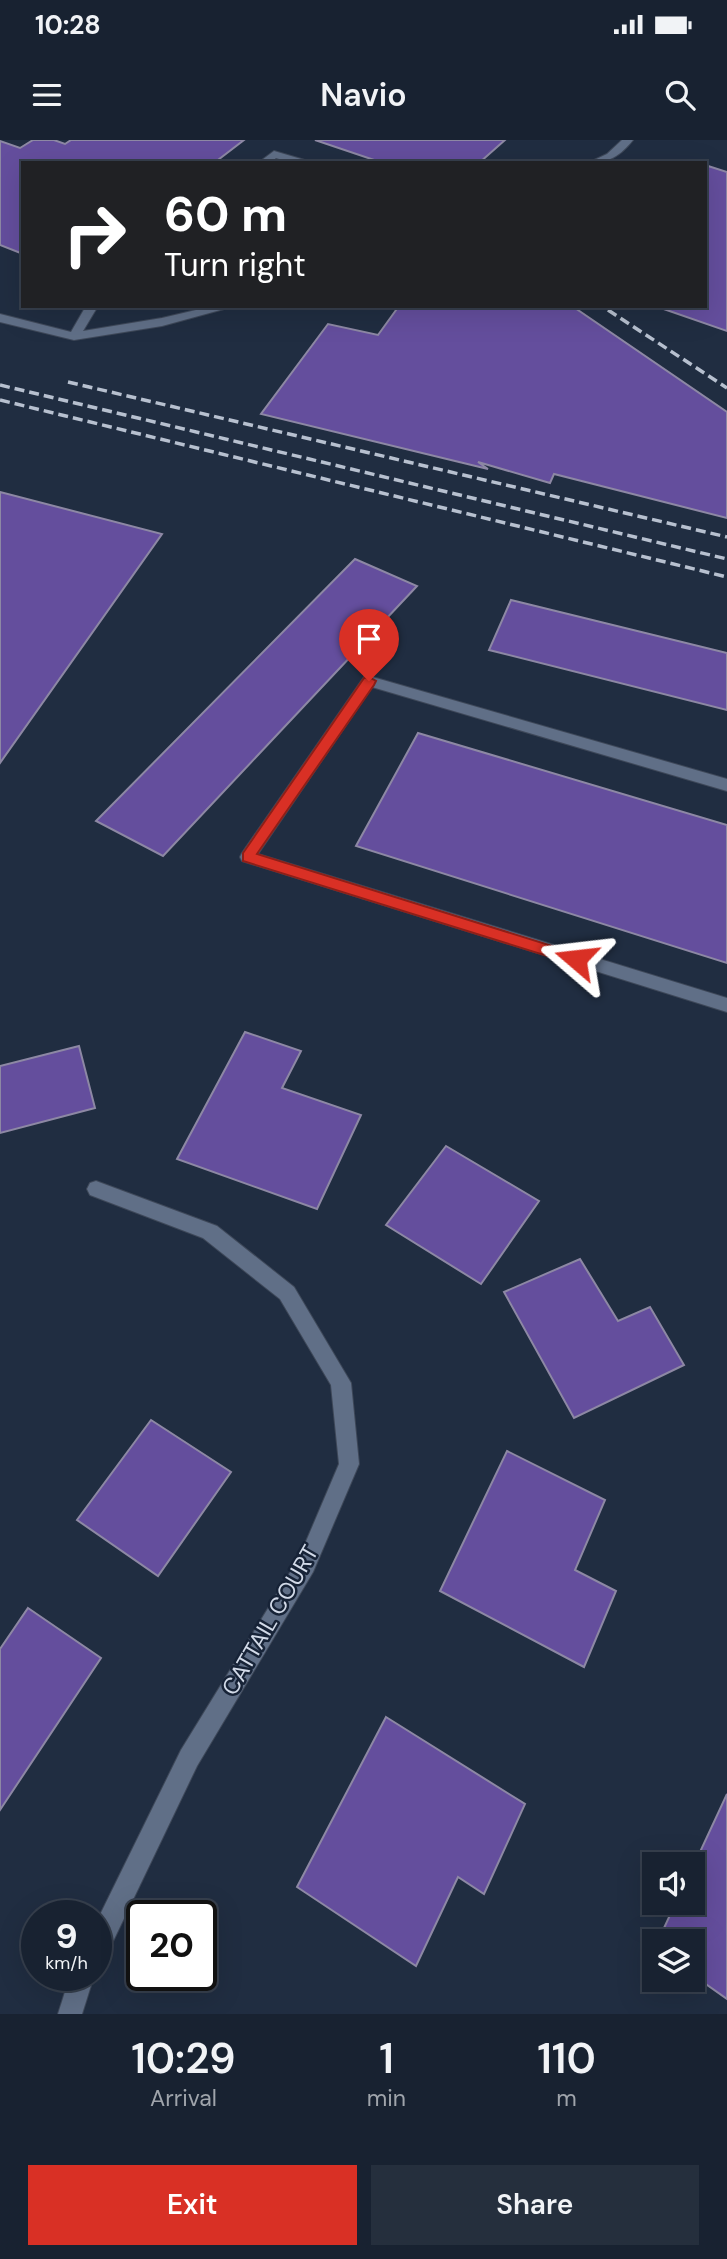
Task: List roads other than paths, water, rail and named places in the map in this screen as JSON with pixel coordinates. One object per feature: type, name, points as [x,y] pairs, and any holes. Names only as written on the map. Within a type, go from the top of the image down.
[{"type":"street","points":[[598,161],[611,156],[628,140]]},
{"type":"street","points":[[265,161],[274,154],[297,161]]},
{"type":"street","points":[[74,336],[91,308]]},
{"type":"street","points":[[0,318],[74,336],[162,322],[221,308]]},
{"type":"street","points":[[727,785],[369,681],[248,857],[727,1005]]},
{"type":"street","name":"CATTAIL COURT","points":[[96,1189],[209,1232],[287,1293],[341,1383],[349,1464],[306,1565],[189,1758],[112,1916]]},
{"type":"street","points":[[70,2014],[77,1991]]},
{"type":"railway","points":[[608,310],[727,388]]},
{"type":"railway","points":[[68,382],[727,537]]},
{"type":"railway","points":[[0,385],[727,559]]},
{"type":"railway","points":[[0,400],[727,577]]}]
